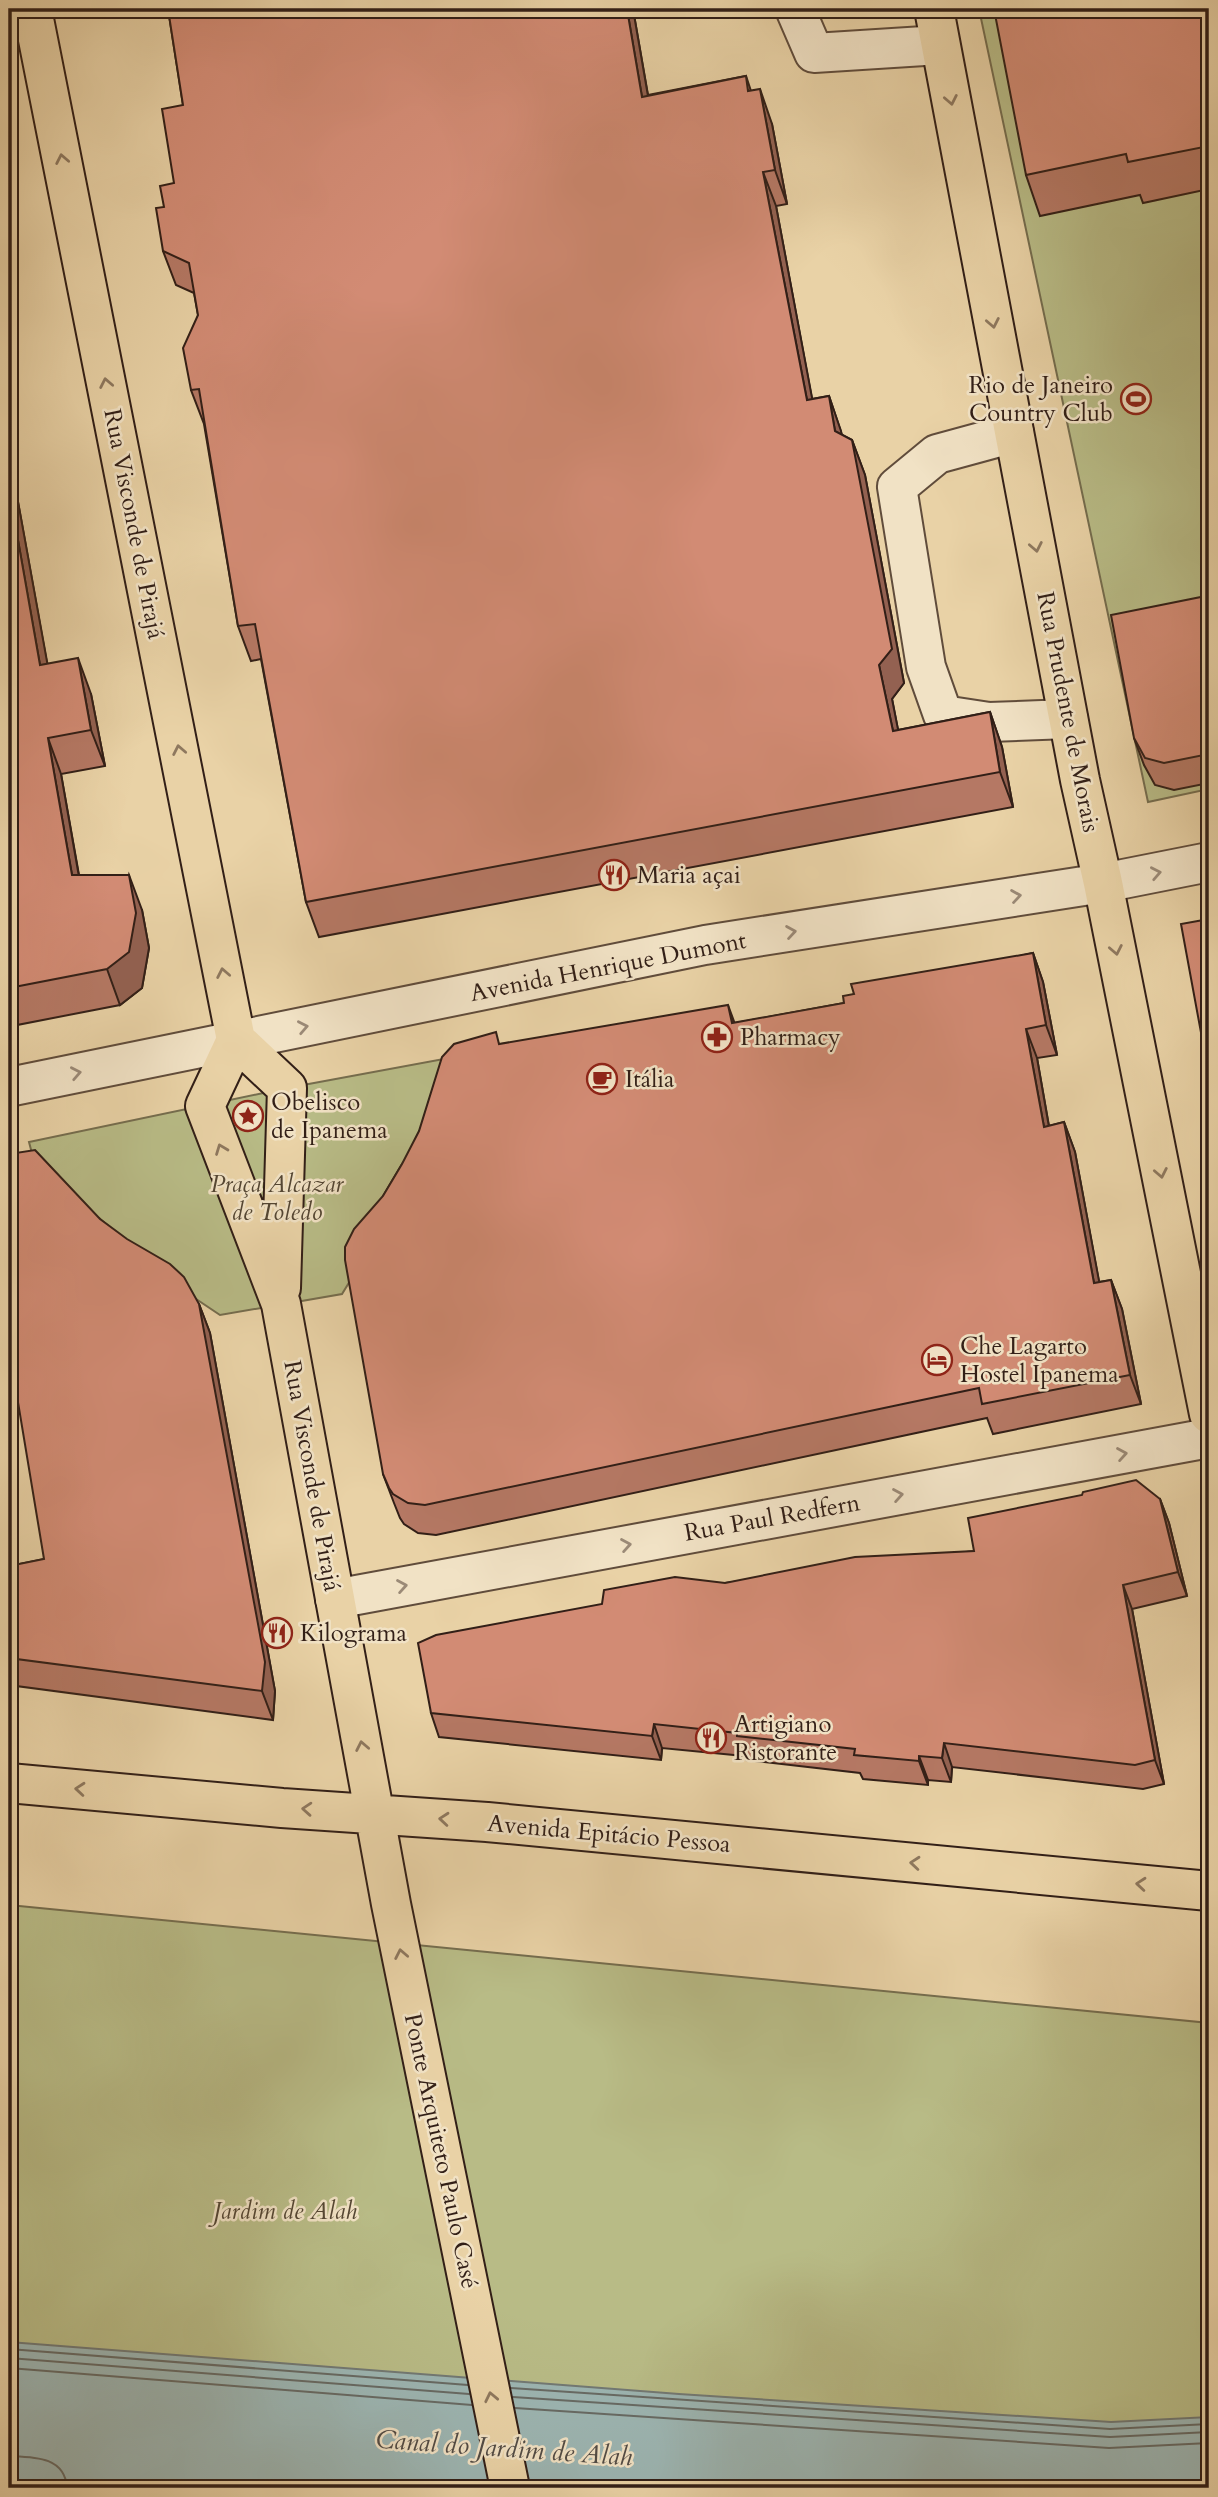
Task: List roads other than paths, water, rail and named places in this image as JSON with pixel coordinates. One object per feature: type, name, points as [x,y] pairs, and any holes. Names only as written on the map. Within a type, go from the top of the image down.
[{"type":"main road","name":"Rua Visconde de Pirajá","points":[[32,9],[236,1040],[287,1088],[281,1304]]},
{"type":"main road","name":"Rua Prudente de Morais","points":[[937,27],[1068,719],[1209,1414]]},
{"type":"main road","name":"Rua Visconde de Pirajá","points":[[236,1040],[205,1106],[281,1304],[375,1814]]},
{"type":"main road","name":"Avenida Epitácio Pessoa","points":[[9,1783],[1209,1891]]},
{"type":"main road","name":"Ponte Arquiteto Paulo Casé","points":[[375,1814],[510,2488]]},
{"type":"street","points":[[795,9],[814,53],[937,27]]},
{"type":"street","points":[[1014,433],[937,453],[897,487],[924,655],[943,715],[989,722],[1068,719]]},
{"type":"street","name":"Avenida Henrique Dumont","points":[[9,1087],[705,945],[1103,883],[1209,863]]},
{"type":"street","name":"Rua Paul Redfern","points":[[335,1599],[1209,1438]]},
{"type":"water","name":"Canal do Jardim de Alah","points":[[9,2342],[679,2394],[1111,2422],[1209,2417],[1209,2488],[85,2488],[9,2482]]},
{"type":"place","name":"Rio de Janeiro Country Club","points":[[1136,399]]},
{"type":"place","name":"Maria açai","points":[[614,875]]},
{"type":"place","name":"Pharmacy","points":[[717,1037]]},
{"type":"place","name":"Itália","points":[[602,1079]]},
{"type":"place","name":"Obelisco de Ipanema","points":[[248,1116]]},
{"type":"place","name":"Che Lagarto Hostel Ipanema","points":[[937,1360]]},
{"type":"place","name":"Kilograma","points":[[277,1633]]},
{"type":"place","name":"Artigiano Ristorante","points":[[711,1738]]},
{"type":"park label","name":"Praça Alcazar de Toledo","points":[[277,1198]]},
{"type":"park label","name":"Jardim de Alah","points":[[285,2211]]}]
